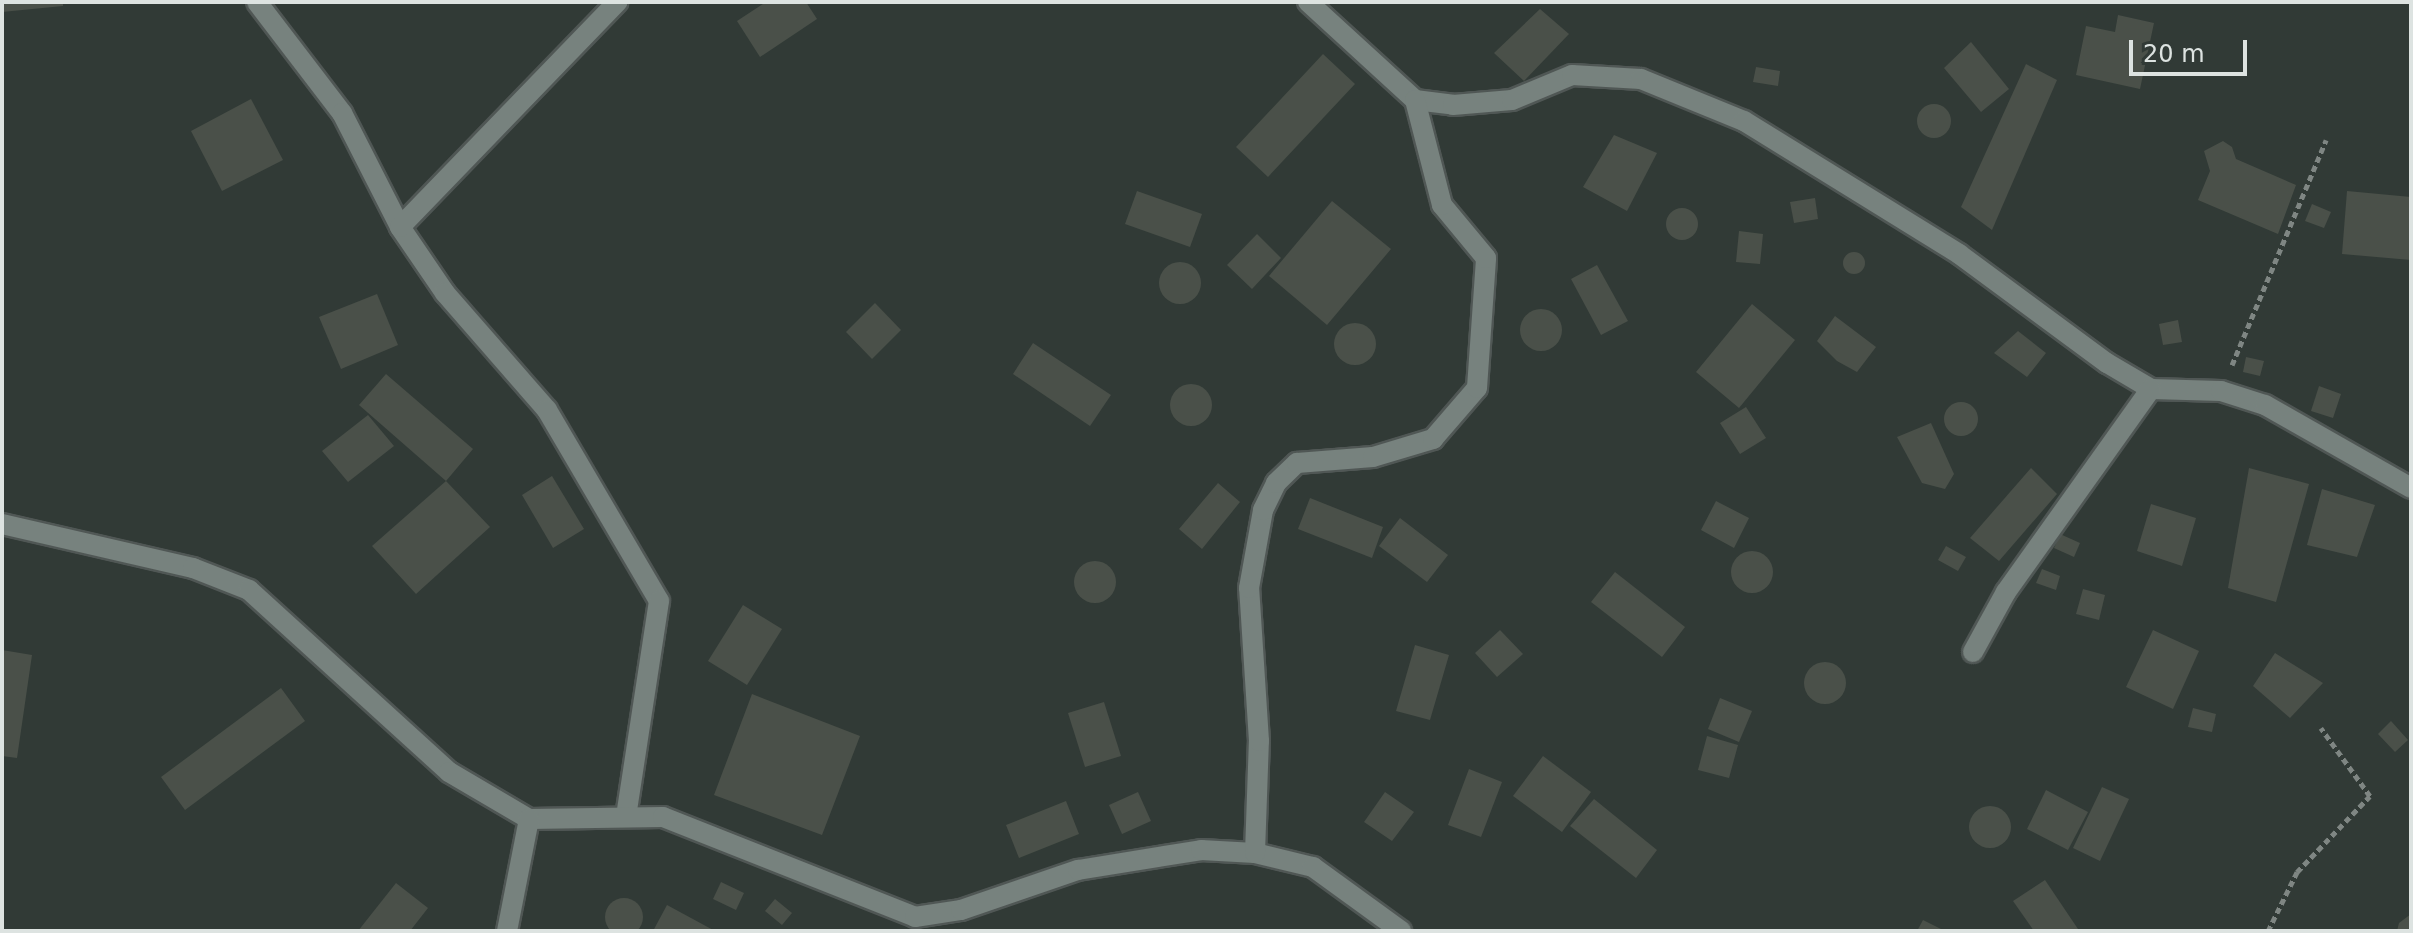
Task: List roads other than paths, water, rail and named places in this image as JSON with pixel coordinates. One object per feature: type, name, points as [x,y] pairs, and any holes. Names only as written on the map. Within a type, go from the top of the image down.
[{"type":"street","points":[[257,2],[342,113],[400,227],[445,293],[547,410],[659,601],[626,816]]},
{"type":"street","points":[[400,227],[617,2]]},
{"type":"street","points":[[1255,853],[1259,741],[1249,588],[1263,510],[1276,483],[1297,463],[1373,457],[1433,439],[1477,388],[1486,258],[1442,205],[1415,100],[1308,2]]},
{"type":"street","points":[[1415,100],[1453,105],[1512,100],[1572,75],[1641,79],[1744,121],[1959,254],[2107,363],[2151,389],[2221,391],[2265,405],[2411,488]]},
{"type":"street","points":[[1973,652],[2006,592],[2151,389]]},
{"type":"street","points":[[2,524],[193,568],[249,590],[449,772],[529,819],[663,817],[738,843],[915,917],[961,910],[1078,870],[1201,850],[1255,853],[1313,867],[1401,931]]},
{"type":"street","points":[[507,931],[529,819]]}]
